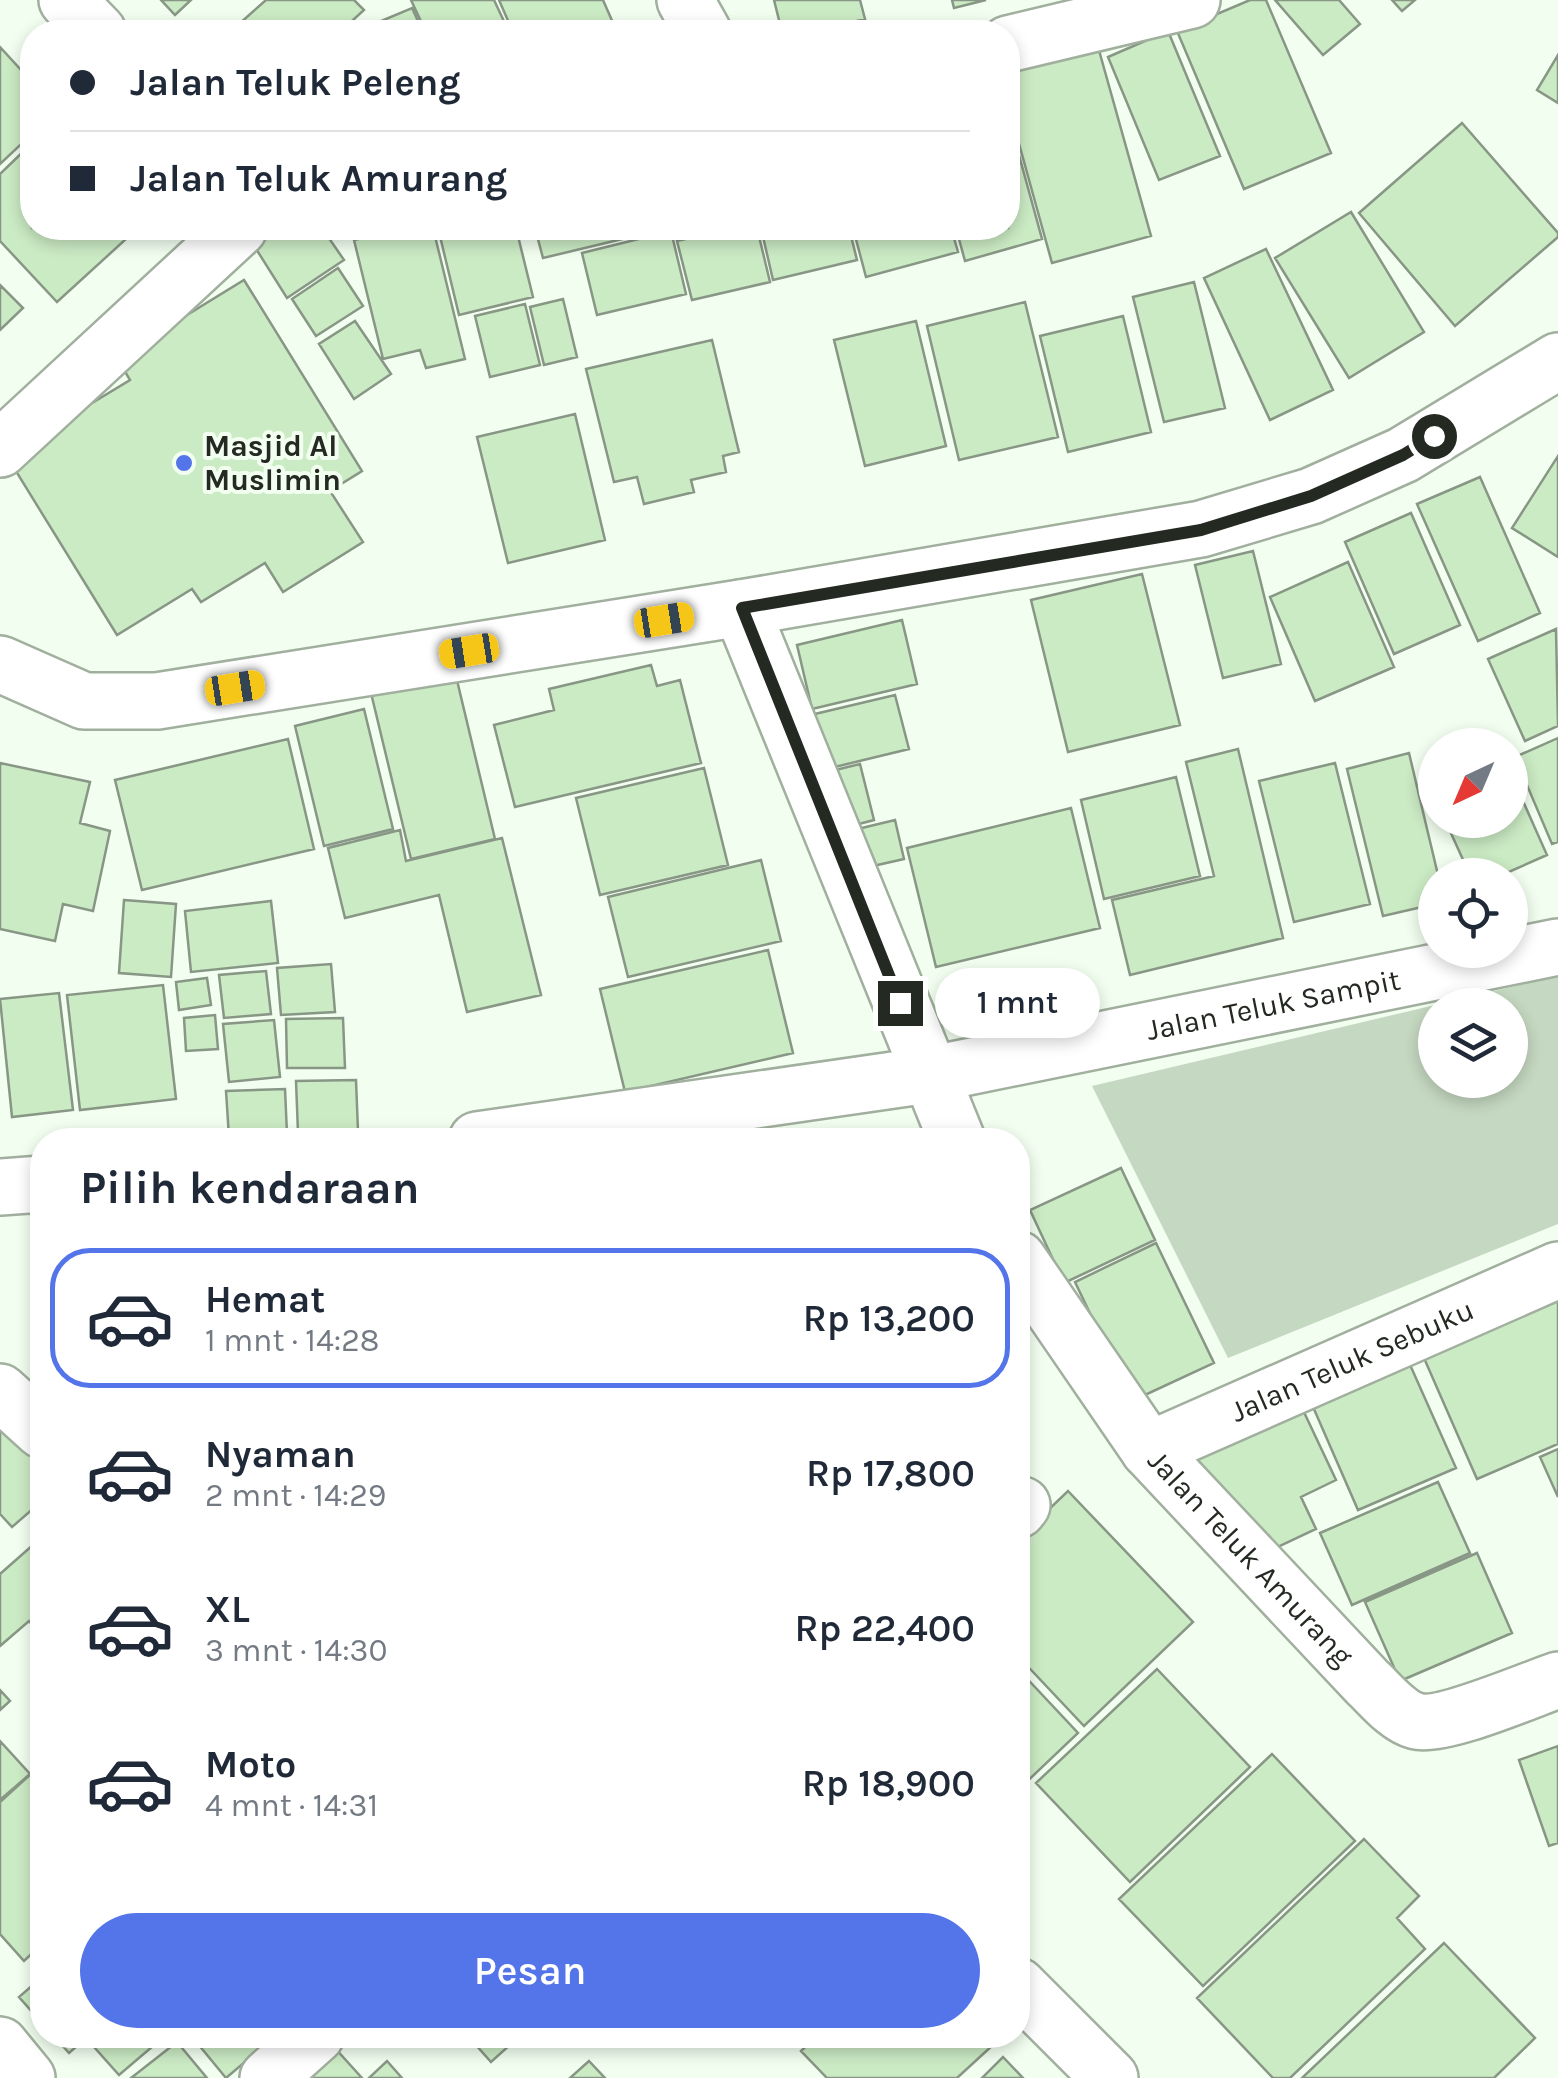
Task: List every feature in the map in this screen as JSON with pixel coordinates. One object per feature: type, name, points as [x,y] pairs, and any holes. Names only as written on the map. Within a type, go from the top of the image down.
[{"type":"street","points":[[66,0],[86,20]]},
{"type":"street","points":[[1020,41],[1192,0]]},
{"type":"street","points":[[0,448],[226,240]]},
{"type":"street","points":[[0,664],[84,701],[158,701],[1201,530],[1311,496],[1403,455],[1558,361]]},
{"type":"street","points":[[742,608],[952,1128]]},
{"type":"street","name":"Jalan Teluk Sampit","points":[[560,1128],[928,1075],[1558,947]]},
{"type":"street","points":[[0,1187],[30,1185]]},
{"type":"street","name":"Jalan Teluk Sebuku","points":[[1149,1450],[1558,1270]]},
{"type":"street","name":"Jalan Teluk Amurang","points":[[1030,1276],[1149,1450],[1396,1709],[1416,1721],[1441,1720],[1558,1680]]},
{"type":"street","points":[[0,1392],[30,1419]]},
{"type":"street","points":[[1030,1998],[1110,2078]]},
{"type":"street","points":[[0,2046],[27,2078]]},
{"type":"street","points":[[268,2078],[301,2048]]},
{"type":"green space","points":[[1558,976],[1558,1224],[1228,1358],[1092,1086],[1418,1009],[1418,1098],[1528,1098],[1528,988],[1507,988]]},
{"type":"building","points":[[161,0],[191,0],[175,15]]},
{"type":"building","points":[[266,0],[354,0],[364,10],[353,20],[244,20]]},
{"type":"building","points":[[411,0],[494,0],[503,20],[420,20]]},
{"type":"building","points":[[499,0],[603,0],[612,20],[508,20]]},
{"type":"building","points":[[774,0],[860,0],[865,19],[861,20],[779,20]]},
{"type":"building","points":[[952,0],[986,0],[954,8]]},
{"type":"building","points":[[1250,0],[1266,0],[1331,153],[1244,189],[1177,31]]},
{"type":"building","points":[[1275,0],[1339,0],[1360,24],[1323,55]]},
{"type":"building","points":[[1392,0],[1415,0],[1402,11]]},
{"type":"building","points":[[412,8],[418,20],[384,20]]},
{"type":"building","points":[[1168,31],[1220,156],[1159,180],[1108,57]]},
{"type":"building","points":[[1095,36],[1151,236],[1052,263],[1020,147],[1020,57]]},
{"type":"building","points":[[0,47],[20,69],[20,145],[0,164]]},
{"type":"building","points":[[1558,55],[1558,103],[1537,90]]},
{"type":"building","points":[[1462,123],[1558,237],[1455,326],[1359,213]]},
{"type":"building","points":[[20,155],[20,240],[125,240],[57,302],[0,241],[0,174]]},
{"type":"building","points":[[1020,159],[1042,239],[965,261],[959,240],[1020,240]]},
{"type":"building","points":[[1351,212],[1424,332],[1349,378],[1275,258]]},
{"type":"building","points":[[259,240],[330,240],[344,260],[287,298],[253,244]]},
{"type":"building","points":[[354,240],[436,240],[465,359],[426,368],[420,350],[383,359]]},
{"type":"building","points":[[441,240],[519,240],[533,297],[459,315]]},
{"type":"building","points":[[538,240],[618,240],[543,258]]},
{"type":"building","points":[[635,240],[673,240],[686,294],[597,315],[582,253]]},
{"type":"building","points":[[760,240],[770,282],[692,300],[677,241]]},
{"type":"building","points":[[764,240],[852,240],[857,260],[773,280]]},
{"type":"building","points":[[856,240],[954,240],[958,252],[866,277]]},
{"type":"building","points":[[1266,249],[1333,390],[1270,420],[1204,278]]},
{"type":"building","points":[[338,268],[363,306],[316,336],[292,299]]},
{"type":"building","name":"Masjid Al Muslimin","points":[[244,280],[362,471],[330,491],[363,542],[283,592],[265,563],[201,602],[192,589],[117,635],[6,455],[130,380],[117,358]]},
{"type":"building","points":[[1194,282],[1225,408],[1164,422],[1133,297]]},
{"type":"building","points":[[0,285],[23,308],[0,330]]},
{"type":"building","points":[[563,299],[577,357],[544,365],[530,307]]},
{"type":"building","points":[[1025,302],[1058,437],[959,460],[927,326]]},
{"type":"building","points":[[525,304],[540,365],[490,377],[475,316]]},
{"type":"building","points":[[1123,316],[1151,432],[1068,452],[1040,336]]},
{"type":"building","points":[[355,321],[391,374],[354,399],[319,344]]},
{"type":"building","points":[[916,321],[946,446],[865,466],[834,340]]},
{"type":"building","points":[[712,340],[739,452],[723,456],[726,472],[691,480],[694,492],[644,504],[637,477],[614,482],[586,369]]},
{"type":"building","points":[[575,414],[605,540],[508,563],[477,437]]},
{"type":"building","points":[[1558,456],[1558,557],[1512,528]]},
{"type":"building","points":[[1480,477],[1540,613],[1478,641],[1417,504]]},
{"type":"building","points":[[1411,513],[1460,625],[1394,654],[1345,542]]},
{"type":"building","points":[[1253,551],[1281,664],[1223,678],[1195,565]]},
{"type":"building","points":[[1348,562],[1394,667],[1315,701],[1270,597]]},
{"type":"building","points":[[1142,574],[1180,725],[1068,752],[1031,600]]},
{"type":"building","points":[[902,620],[917,684],[812,709],[797,645]]},
{"type":"building","points":[[1556,629],[1558,726],[1528,740],[1528,728],[1519,728],[1488,659]]},
{"type":"building","points":[[651,665],[657,686],[680,680],[701,763],[515,807],[494,725],[554,710],[549,689]]},
{"type":"building","points":[[455,672],[495,839],[411,859],[371,693]]},
{"type":"building","points":[[895,695],[909,749],[810,773],[798,718]]},
{"type":"building","points":[[364,709],[393,829],[324,846],[295,726]]},
{"type":"building","points":[[1558,738],[1558,842],[1552,844],[1528,788],[1528,751]]},
{"type":"building","points":[[288,739],[314,849],[142,890],[115,780]]},
{"type":"building","points":[[1238,749],[1283,938],[1130,975],[1112,900],[1214,876],[1186,762]]},
{"type":"building","points":[[1409,753],[1418,791],[1418,838],[1429,838],[1434,858],[1418,858],[1418,908],[1383,916],[1347,769]]},
{"type":"building","points":[[0,763],[90,782],[80,823],[110,831],[93,911],[63,904],[55,941],[0,929]]},
{"type":"building","points":[[1335,763],[1370,904],[1294,922],[1259,781]]},
{"type":"building","points":[[860,764],[874,820],[832,831],[819,774]]},
{"type":"building","points":[[704,768],[728,865],[600,895],[576,798]]},
{"type":"building","points":[[1176,777],[1200,876],[1104,899],[1081,800]]},
{"type":"building","points":[[1071,808],[1100,928],[936,967],[907,848]]},
{"type":"building","points":[[1528,812],[1547,855],[1528,863],[1528,858],[1462,858],[1453,838],[1528,838]]},
{"type":"building","points":[[895,820],[904,859],[851,871],[841,833]]},
{"type":"building","points":[[400,830],[406,861],[502,838],[541,995],[467,1012],[439,895],[345,918],[328,848]]},
{"type":"building","points":[[761,860],[781,941],[628,977],[608,897]]},
{"type":"building","points":[[124,900],[176,904],[171,977],[119,973]]},
{"type":"building","points":[[271,901],[278,963],[191,972],[185,911]]},
{"type":"building","points":[[768,950],[793,1053],[625,1092],[600,989]]},
{"type":"building","points":[[331,964],[335,1012],[281,1015],[277,968]]},
{"type":"building","points":[[266,971],[271,1014],[224,1018],[219,975]]},
{"type":"building","points":[[207,978],[211,1005],[179,1010],[176,982]]},
{"type":"building","points":[[163,985],[176,1099],[80,1110],[67,995]]},
{"type":"building","points":[[59,993],[73,1110],[12,1117],[0,999]]},
{"type":"building","points":[[215,1015],[218,1049],[186,1051],[184,1018]]},
{"type":"building","points":[[343,1018],[345,1068],[287,1068],[286,1019]]},
{"type":"building","points":[[274,1020],[280,1077],[229,1082],[223,1024]]},
{"type":"building","points":[[356,1080],[358,1128],[298,1128],[296,1081]]},
{"type":"building","points":[[285,1089],[287,1128],[228,1128],[226,1091]]},
{"type":"building","points":[[1121,1168],[1155,1240],[1064,1283],[1030,1210]]},
{"type":"building","points":[[1156,1243],[1214,1363],[1132,1401],[1075,1282]]},
{"type":"building","points":[[1558,1290],[1558,1444],[1477,1479],[1420,1349]]},
{"type":"building","points":[[1407,1358],[1456,1468],[1358,1510],[1310,1400]]},
{"type":"building","points":[[1294,1391],[1336,1480],[1301,1497],[1316,1529],[1265,1553],[1227,1532],[1185,1443]]},
{"type":"building","points":[[0,1412],[30,1442],[30,1511],[12,1527],[0,1514]]},
{"type":"building","points":[[1558,1449],[1558,1497],[1540,1457]]},
{"type":"building","points":[[1438,1482],[1470,1553],[1352,1605],[1320,1533]]},
{"type":"building","points":[[1068,1491],[1193,1622],[1084,1726],[1030,1669],[1030,1527]]},
{"type":"building","points":[[30,1548],[30,1622],[0,1646],[0,1574]]},
{"type":"building","points":[[1477,1553],[1512,1633],[1400,1681],[1365,1602]]},
{"type":"building","points":[[1157,1669],[1250,1767],[1130,1882],[1036,1783]]},
{"type":"building","points":[[1030,1682],[1078,1733],[1030,1779]]},
{"type":"building","points":[[0,1690],[10,1701],[0,1710]]},
{"type":"building","points":[[0,1741],[30,1774],[0,1800]]},
{"type":"building","points":[[1558,1746],[1558,1843],[1549,1846],[1519,1760]]},
{"type":"building","points":[[1272,1754],[1355,1841],[1203,1986],[1119,1899]]},
{"type":"building","points":[[30,1775],[30,1955],[24,1961],[0,1934],[0,1802]]},
{"type":"building","points":[[1364,1839],[1419,1896],[1397,1918],[1425,1949],[1290,2078],[1273,2078],[1197,1998]]},
{"type":"building","points":[[1444,1943],[1535,2038],[1494,2078],[1302,2078]]},
{"type":"building","points":[[30,1987],[30,2009],[19,1997]]},
{"type":"building","points":[[95,2048],[151,2048],[119,2075]]},
{"type":"building","points":[[169,2048],[182,2048],[207,2078],[131,2078]]},
{"type":"building","points":[[201,2048],[262,2048],[226,2078]]},
{"type":"building","points":[[335,2048],[362,2078],[301,2078]]},
{"type":"building","points":[[479,2048],[507,2048],[491,2062]]},
{"type":"building","points":[[990,2048],[957,2078],[827,2078],[801,2051]]},
{"type":"building","points":[[1003,2057],[1023,2078],[982,2078]]},
{"type":"building","points":[[387,2061],[402,2078],[369,2078]]},
{"type":"building","points":[[589,2061],[605,2078],[570,2078]]},
{"type":"place","name":"Masjid Al Muslimin","points":[[184,463]]},
{"type":"route","points":[[900,1003],[742,608],[1201,530],[1311,496],[1403,455],[1434,436]]}]
